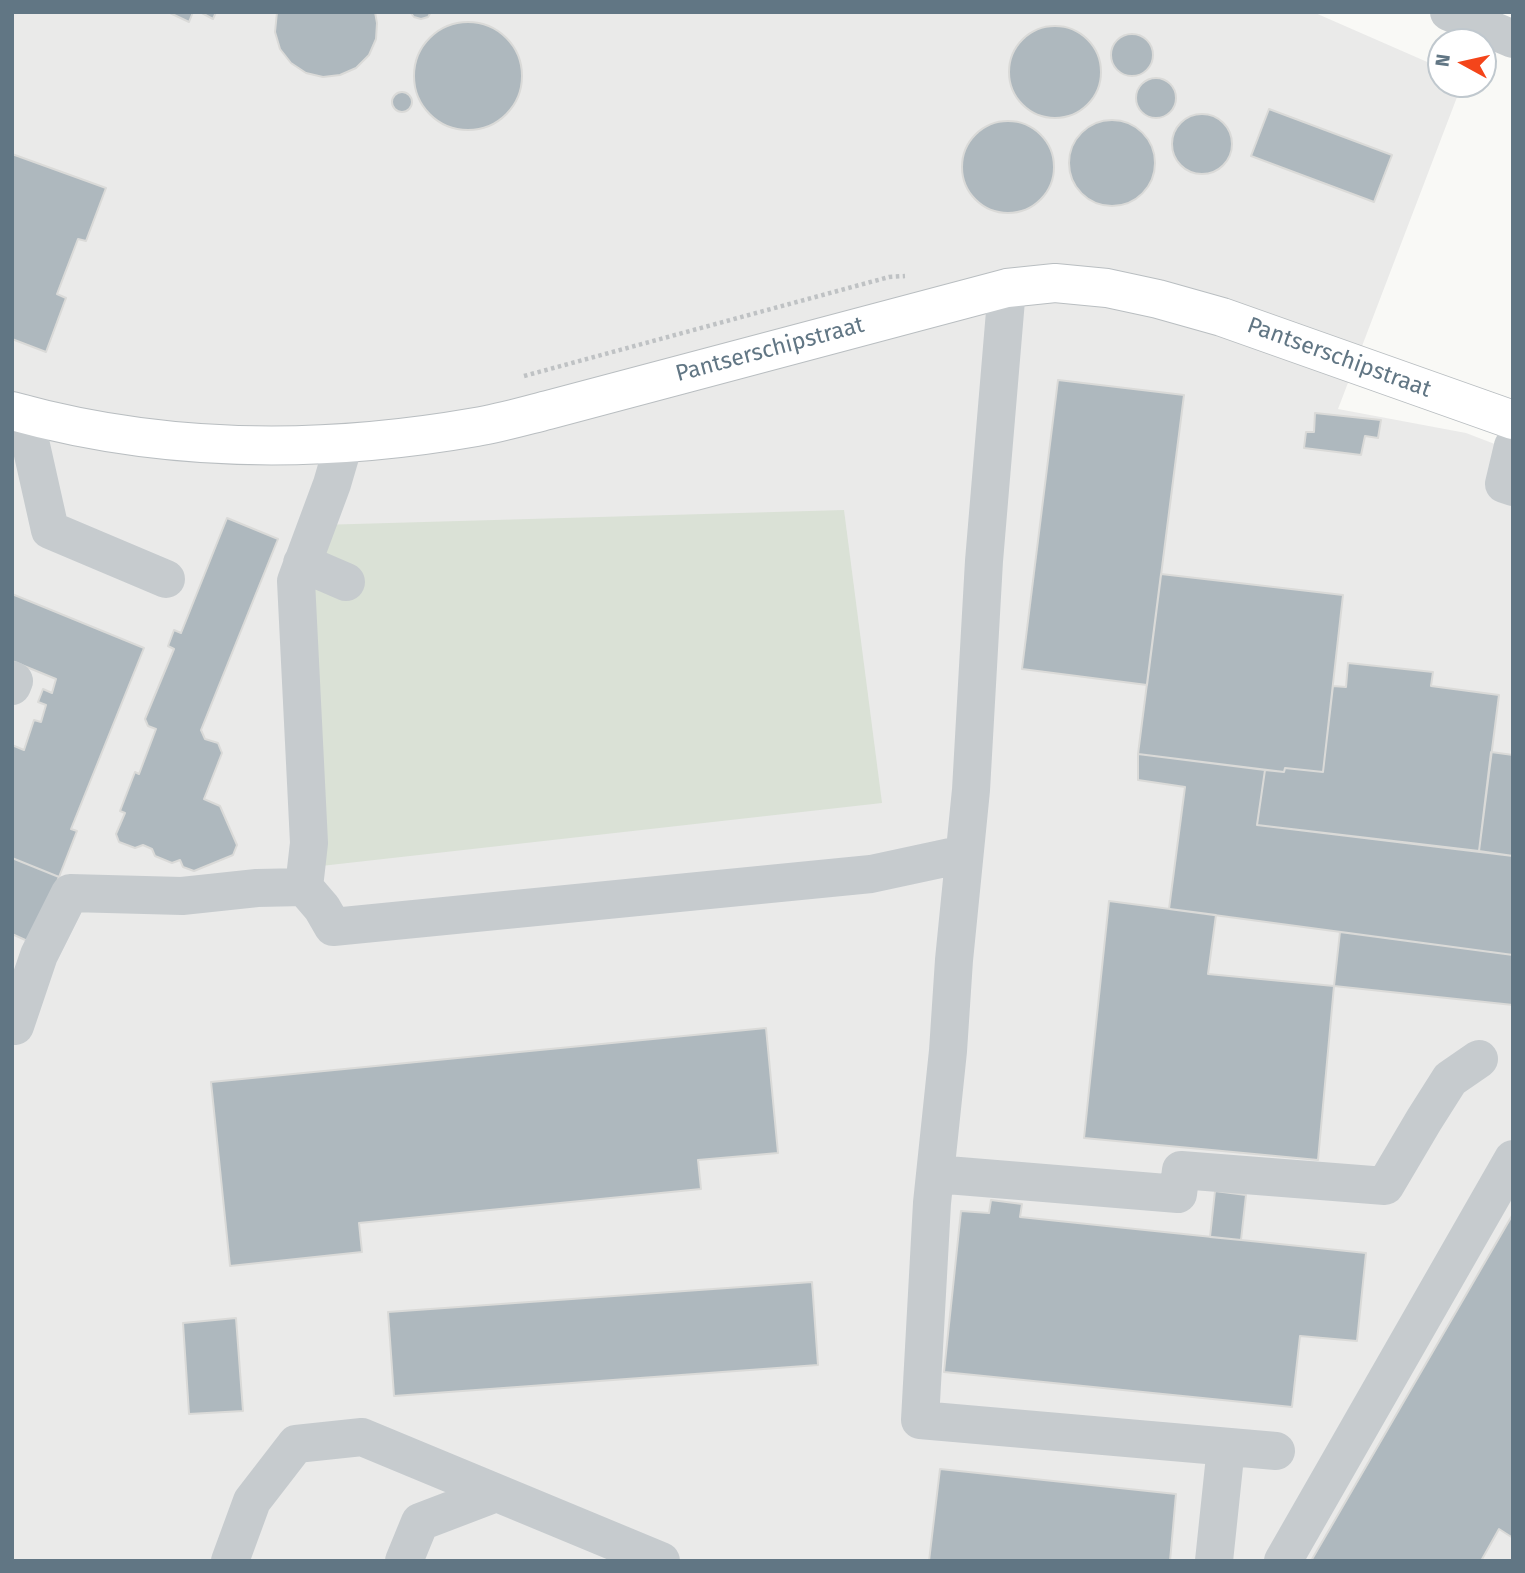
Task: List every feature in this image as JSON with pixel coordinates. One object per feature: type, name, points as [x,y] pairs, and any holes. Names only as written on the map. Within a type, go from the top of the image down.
[{"type":"main road","name":"Pantserschipstraat","points":[[18,413],[151,438],[222,444],[281,446],[415,436],[478,427],[548,410],[1007,288],[1055,283],[1107,288],[1222,317],[1513,420]]},
{"type":"street","points":[[1449,12],[1513,39]]},
{"type":"street","points":[[1007,288],[984,561],[971,790],[935,1174],[920,1420],[1276,1451]]},
{"type":"street","points":[[18,413],[50,530],[166,579]]},
{"type":"street","points":[[344,443],[332,484],[296,581],[309,843],[304,887],[322,908],[333,927],[871,874],[964,854]]},
{"type":"street","points":[[1513,446],[1504,484],[1513,488]]},
{"type":"street","points":[[302,563],[346,582]]},
{"type":"street","points":[[12,680],[12,687]]},
{"type":"street","points":[[15,1018],[39,955],[70,893],[182,896],[257,888],[304,887]]},
{"type":"street","points":[[935,1174],[1178,1194],[1181,1170],[1385,1186],[1450,1079],[1479,1059]]},
{"type":"street","points":[[1283,1561],[1513,1159]]},
{"type":"street","points":[[230,1561],[252,1501],[296,1444],[362,1437],[661,1561]]},
{"type":"street","points":[[1214,1561],[1226,1447]]},
{"type":"street","points":[[404,1561],[420,1522],[496,1493]]},
{"type":"shaded area","points":[[12,12],[1313,12],[1427,62],[1427,98],[1457,98],[1338,409],[1466,433],[1513,451],[1513,1561],[12,1561]]},
{"type":"shaded area","points":[[844,510],[882,803],[321,866],[309,586],[319,525]]},
{"type":"building","points":[[168,12],[193,12],[189,22]]},
{"type":"building","points":[[200,12],[216,12],[213,19]]},
{"type":"building","points":[[277,12],[375,12],[376,39],[369,55],[356,68],[340,75],[323,77],[306,73],[291,63],[280,49],[275,32]]},
{"type":"building","points":[[410,12],[431,12],[428,17],[421,19]]},
{"type":"building","points":[[468,22],[489,26],[506,38],[518,55],[522,76],[518,97],[506,114],[489,126],[468,130],[447,126],[430,114],[418,97],[414,76],[418,55],[430,38],[447,26]]},
{"type":"building","points":[[1055,26],[1072,30],[1087,40],[1097,55],[1101,72],[1097,89],[1087,104],[1072,114],[1055,118],[1038,114],[1023,104],[1013,89],[1009,72],[1013,55],[1023,40],[1038,30]]},
{"type":"building","points":[[1132,34],[1147,40],[1153,55],[1147,70],[1132,76],[1117,70],[1111,55],[1117,40]]},
{"type":"building","points":[[1156,78],[1164,79],[1170,84],[1175,90],[1175,106],[1170,112],[1164,117],[1156,118],[1148,117],[1142,112],[1137,106],[1136,98],[1137,90],[1142,84],[1148,79]]},
{"type":"building","points":[[402,92],[409,95],[412,102],[409,109],[402,112],[395,109],[392,102],[395,95]]},
{"type":"building","points":[[1269,109],[1392,155],[1374,202],[1251,156]]},
{"type":"building","points":[[1196,114],[1208,114],[1227,127],[1232,144],[1230,156],[1219,169],[1208,174],[1196,174],[1177,161],[1172,150],[1172,138],[1185,119]]},
{"type":"building","points":[[1112,120],[1129,123],[1143,132],[1152,146],[1155,163],[1152,180],[1143,194],[1129,203],[1112,206],[1095,203],[1081,194],[1072,180],[1069,163],[1072,146],[1081,132],[1095,123]]},
{"type":"building","points":[[1008,121],[1026,124],[1041,134],[1051,149],[1054,167],[1051,185],[1041,200],[1026,210],[1008,213],[990,210],[975,200],[965,185],[962,167],[965,149],[975,134],[990,124]]},
{"type":"building","points":[[12,154],[106,188],[86,241],[78,239],[57,294],[66,298],[46,352],[12,339]]},
{"type":"building","points":[[1058,380],[1184,395],[1147,685],[1022,669]]},
{"type":"building","points":[[1315,413],[1381,420],[1378,438],[1365,436],[1361,455],[1304,448],[1306,432],[1314,432]]},
{"type":"building","points":[[227,518],[278,539],[201,730],[205,739],[218,743],[222,753],[204,799],[220,806],[237,845],[233,855],[194,871],[183,867],[180,860],[172,863],[155,856],[152,849],[143,845],[135,848],[119,842],[116,834],[125,813],[120,811],[135,772],[139,774],[156,729],[148,726],[145,719],[174,649],[168,646],[174,630],[181,633]]},
{"type":"building","points":[[1161,574],[1343,595],[1323,772],[1285,768],[1284,772],[1138,754]]},
{"type":"building","points":[[12,594],[144,648],[71,829],[77,831],[59,877],[12,858],[12,745],[24,750],[34,720],[41,722],[46,705],[38,702],[43,689],[52,693],[56,679],[12,661]]},
{"type":"building","points":[[1348,663],[1433,672],[1431,686],[1499,695],[1479,851],[1257,825],[1265,770],[1284,772],[1285,768],[1323,772],[1333,686],[1346,687]]},
{"type":"building","points":[[1491,752],[1513,755],[1513,856],[1479,851]]},
{"type":"building","points":[[1138,754],[1265,770],[1257,825],[1513,856],[1513,955],[1169,909],[1185,787],[1138,780]]},
{"type":"building","points":[[12,858],[59,877],[32,943],[12,934]]},
{"type":"building","points":[[1109,901],[1216,915],[1208,974],[1334,986],[1318,1160],[1084,1138]]},
{"type":"building","points":[[1340,932],[1513,955],[1513,1005],[1334,986]]},
{"type":"building","points":[[766,1028],[778,1153],[698,1160],[701,1189],[359,1223],[362,1252],[230,1266],[211,1082]]},
{"type":"building","points":[[1215,1191],[1246,1195],[1241,1240],[1210,1237]]},
{"type":"building","points":[[991,1200],[1022,1204],[1020,1217],[1366,1253],[1357,1341],[1300,1336],[1292,1407],[944,1372],[961,1211],[989,1213]]},
{"type":"building","points":[[1513,1214],[1513,1538],[1499,1529],[1481,1561],[1311,1561]]},
{"type":"building","points":[[812,1282],[818,1365],[394,1396],[388,1312]]},
{"type":"building","points":[[236,1318],[243,1411],[189,1414],[183,1323]]},
{"type":"building","points":[[940,1469],[1176,1494],[1170,1561],[929,1561]]}]
